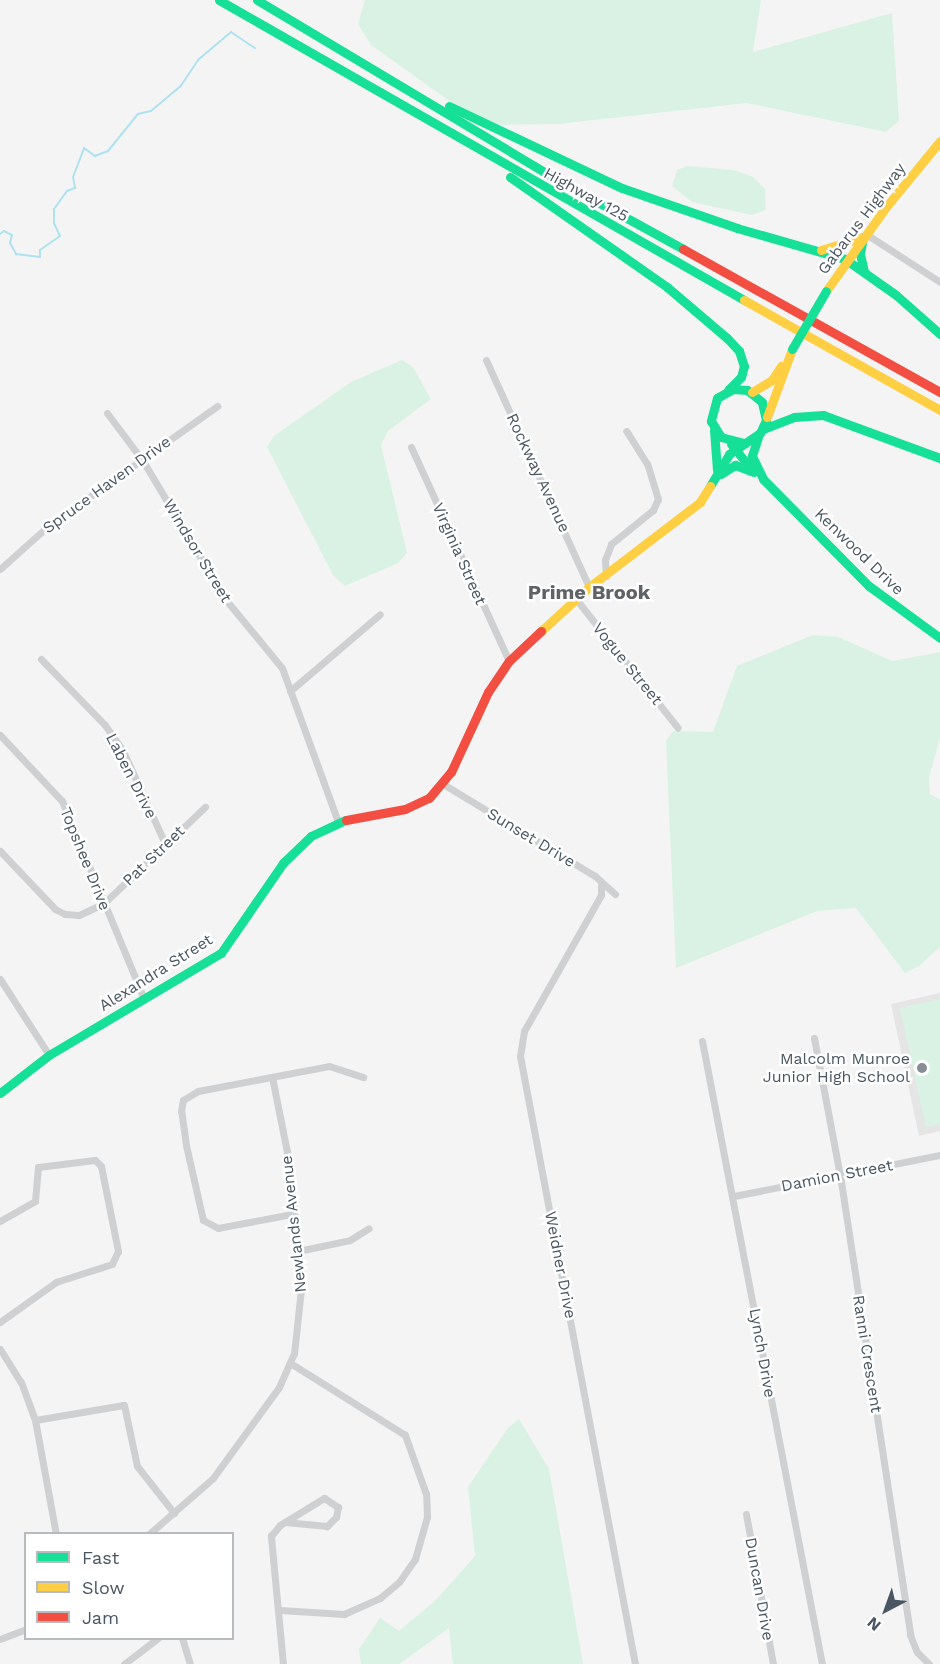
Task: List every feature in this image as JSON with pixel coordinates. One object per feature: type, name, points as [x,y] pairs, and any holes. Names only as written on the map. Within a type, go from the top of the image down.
[{"type":"main road","name":"Highway 125","points":[[219,0],[400,101],[499,163],[940,410]]},
{"type":"main road","name":"Highway 125","points":[[257,0],[408,88],[565,184],[940,392]]},
{"type":"main road","points":[[408,88],[622,188],[737,228],[820,250],[848,260],[940,334]]},
{"type":"main road","points":[[400,101],[659,282],[712,325],[743,360],[743,373],[712,406],[712,425],[718,450],[714,483]]},
{"type":"main road","name":"Gabarus Highway","points":[[752,392],[772,380],[826,291],[864,235],[940,141]]},
{"type":"main road","points":[[820,250],[864,235]]},
{"type":"main road","points":[[864,235],[860,254],[864,272]]},
{"type":"main road","name":"Gabarus Highway","points":[[762,429],[792,349]]},
{"type":"main road","points":[[728,390],[752,392],[764,406],[762,429]]},
{"type":"main road","points":[[712,425],[736,444],[762,429],[794,417],[824,415],[940,458]]},
{"type":"main road","name":"Kenwood Drive","points":[[762,429],[752,456],[763,480]]},
{"type":"main road","name":"Kenwood Drive","points":[[736,444],[755,473],[869,586],[940,638]]},
{"type":"main road","name":"Alexandra Street","points":[[0,1093],[49,1055],[221,953],[296,848],[338,822],[411,807],[429,798],[443,784],[488,692],[509,661],[590,587],[694,507],[714,483],[726,458],[736,444]]},
{"type":"main road","points":[[714,483],[730,466],[743,466],[755,473]]},
{"type":"street","points":[[864,235],[940,282]]},
{"type":"street","name":"Rockway Avenue","points":[[486,360],[590,587]]},
{"type":"street","name":"Spruce Haven Drive","points":[[0,569],[47,528],[143,461],[216,406]]},
{"type":"street","name":"Windsor Street","points":[[107,413],[143,461],[226,600],[282,668],[338,822]]},
{"type":"street","points":[[606,576],[605,560],[611,544],[653,510],[658,499],[647,464],[626,431]]},
{"type":"street","name":"Virginia Street","points":[[411,447],[509,661]]},
{"type":"street","name":"Vogue Street","points":[[576,599],[678,728]]},
{"type":"street","points":[[290,691],[380,614]]},
{"type":"street","name":"Laben Drive","points":[[41,659],[105,725],[123,751],[165,846]]},
{"type":"street","name":"Topshee Drive","points":[[0,735],[57,792],[144,999]]},
{"type":"street","name":"Sunset Drive","points":[[443,784],[595,876],[601,884],[615,894]]},
{"type":"street","name":"Pat Street","points":[[103,904],[205,807]]},
{"type":"street","points":[[0,851],[60,912],[79,915],[103,904]]},
{"type":"street","name":"Weidner Drive","points":[[601,884],[602,895],[524,1031],[520,1056],[635,1664]]},
{"type":"street","points":[[0,979],[49,1055]]},
{"type":"street","name":"Ranni Crescent","points":[[814,1038],[840,1175],[910,1635],[917,1652],[929,1664]]},
{"type":"street","name":"Lynch Drive","points":[[702,1041],[734,1196],[822,1664]]},
{"type":"street","points":[[292,1214],[225,1227],[207,1225],[198,1208],[181,1111],[183,1100],[192,1093],[335,1066],[363,1077]]},
{"type":"street","name":"Newlands Avenue","points":[[149,1532],[213,1478],[279,1387],[290,1363],[301,1308],[298,1251],[292,1214],[287,1152],[272,1077]]},
{"type":"street","name":"Damion Street","points":[[734,1196],[940,1155]]},
{"type":"street","points":[[0,1221],[35,1202],[38,1167],[95,1160],[101,1166],[117,1251],[112,1264],[56,1282],[0,1322]]},
{"type":"street","points":[[298,1251],[350,1240],[369,1228]]},
{"type":"street","points":[[0,1349],[21,1382],[35,1420],[48,1506],[56,1532]]},
{"type":"street","points":[[280,1610],[344,1614],[380,1599],[399,1582],[415,1559],[427,1517],[426,1494],[405,1435],[290,1363]]},
{"type":"street","points":[[35,1420],[124,1405],[137,1466],[174,1513]]},
{"type":"street","points":[[283,1664],[280,1610],[270,1544],[274,1530],[285,1522],[324,1498],[338,1507],[336,1517],[327,1526],[285,1522]]},
{"type":"street","name":"Duncan Drive","points":[[746,1514],[773,1664]]},
{"type":"street","points":[[0,1639],[24,1630]]},
{"type":"street","points":[[124,1664],[155,1640]]},
{"type":"street","points":[[183,1640],[190,1664]]},
{"type":"shaded area","name":"Malcolm Munroe Junior High School","points":[[940,993],[940,1131],[919,1136],[891,1004]]},
{"type":"green space","points":[[365,0],[761,0],[753,52],[892,13],[899,121],[886,132],[747,103],[558,124],[483,125],[371,45],[358,24]]},
{"type":"green space","points":[[687,166],[734,170],[753,177],[765,189],[766,210],[752,215],[692,202],[672,186],[677,170]]},
{"type":"green space","points":[[402,360],[413,367],[431,399],[388,431],[381,445],[407,553],[398,563],[345,586],[333,575],[267,447],[274,436],[351,382]]},
{"type":"green space","points":[[813,635],[838,637],[892,661],[940,652],[940,737],[929,778],[930,794],[940,800],[940,947],[919,966],[905,973],[856,908],[817,911],[676,968],[666,741],[673,731],[713,732],[737,666]]},
{"type":"green space","name":"Malcolm Munroe Junior High School","points":[[940,999],[940,1124],[926,1127],[900,1008]]},
{"type":"green space","points":[[519,1419],[549,1469],[583,1664],[453,1664],[449,1628],[399,1664],[361,1664],[359,1649],[380,1618],[399,1631],[435,1601],[475,1556],[468,1487],[508,1428]]},
{"type":"waterway","points":[[0,234],[4,231],[12,235],[10,243],[16,254],[40,257],[40,250],[60,236],[54,223],[54,209],[67,191],[75,188],[73,177],[84,148],[95,156],[108,151],[138,114],[151,111],[180,87],[199,59],[231,32],[255,48]]},
{"type":"traffic: fast","points":[[219,0],[744,300]]},
{"type":"traffic: fast","points":[[257,0],[565,184],[683,249]]},
{"type":"traffic: fast","points":[[449,106],[622,188],[737,228],[845,259],[896,295],[940,334]]},
{"type":"traffic: fast","points":[[510,177],[667,287],[727,338],[739,351],[744,366],[741,377],[728,390]]},
{"type":"traffic: fast","points":[[863,237],[860,254],[864,272]]},
{"type":"traffic: fast","points":[[792,349],[826,291]]},
{"type":"traffic: fast","points":[[710,486],[729,454],[760,433],[766,420],[762,402],[747,390],[733,389],[717,398],[711,421],[721,437],[743,443]]},
{"type":"traffic: fast","points":[[763,429],[794,417],[823,415],[940,458]]},
{"type":"traffic: fast","points":[[714,430],[717,470]]},
{"type":"traffic: fast","points":[[758,437],[752,456],[763,479],[869,586],[940,638]]},
{"type":"traffic: fast","points":[[731,444],[754,472]]},
{"type":"traffic: fast","points":[[721,474],[735,465],[751,471]]},
{"type":"traffic: fast","points":[[0,1093],[49,1055],[221,953],[283,863],[311,836],[346,820]]},
{"type":"traffic: slow","points":[[826,291],[886,207],[940,141]]},
{"type":"traffic: slow","points":[[821,250],[863,237]]},
{"type":"traffic: slow","points":[[744,300],[940,410]]},
{"type":"traffic: slow","points":[[767,417],[792,349]]},
{"type":"traffic: slow","points":[[752,392],[772,380],[781,366]]},
{"type":"traffic: slow","points":[[541,631],[589,587],[700,502],[710,486]]},
{"type":"traffic: jam","points":[[683,249],[940,392]]},
{"type":"traffic: jam","points":[[346,820],[405,809],[429,798],[451,772],[488,692],[509,661],[541,631]]},
{"type":"place","name":"Malcolm Munroe Junior High School","points":[[922,1068]]},
{"type":"district","name":"Prime Brook","points":[[589,592]]}]
